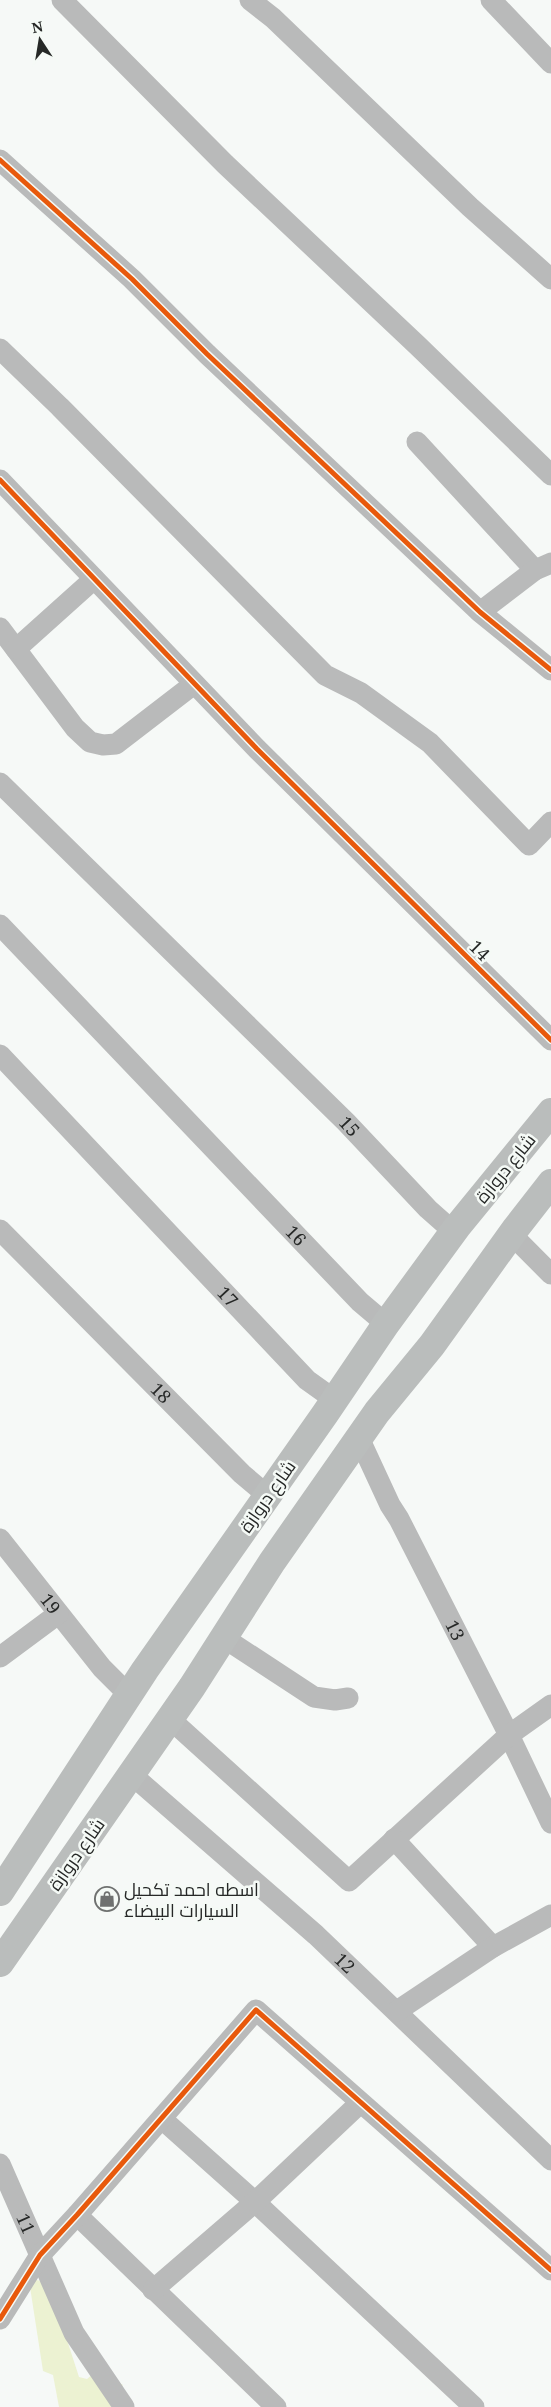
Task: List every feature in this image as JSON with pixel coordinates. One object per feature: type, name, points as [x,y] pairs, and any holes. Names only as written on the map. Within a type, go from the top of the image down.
[{"type":"main road","name":"شارع دروازة","points":[[0,1892],[129,1696],[386,1324],[454,1232],[551,1112]]},
{"type":"main road","name":"شارع دروازة","points":[[0,1963],[132,1775],[224,1638],[272,1562],[376,1412],[432,1345],[511,1234],[551,1183]]},
{"type":"street","points":[[62,0],[225,164],[417,345],[551,475]]},
{"type":"street","points":[[250,0],[292,36],[470,207],[551,279]]},
{"type":"street","points":[[491,0],[551,63]]},
{"type":"street","points":[[0,160],[132,279],[214,361],[480,612],[551,670]]},
{"type":"street","points":[[0,349],[60,407],[325,676],[361,693],[430,743],[529,845],[551,822]]},
{"type":"street","points":[[417,442],[543,567],[480,612]]},
{"type":"street","name":"14","points":[[0,480],[194,684],[551,1040]]},
{"type":"street","points":[[16,649],[94,580]]},
{"type":"street","points":[[0,628],[74,728],[90,742],[103,745],[116,744],[194,684]]},
{"type":"street","name":"15","points":[[4,793],[270,1046],[346,1122],[428,1209],[454,1232]]},
{"type":"street","name":"16","points":[[0,925],[360,1302],[386,1324]]},
{"type":"street","name":"17","points":[[0,1055],[307,1380],[335,1400]]},
{"type":"street","name":"18","points":[[0,1230],[242,1474],[268,1496]]},
{"type":"street","points":[[511,1234],[551,1274]]},
{"type":"street","name":"13","points":[[359,1438],[390,1505],[399,1519],[509,1735],[551,1823]]},
{"type":"street","name":"19","points":[[0,1539],[102,1668],[129,1696]]},
{"type":"street","points":[[0,1657],[58,1614]]},
{"type":"street","points":[[224,1638],[314,1697],[335,1700],[348,1698]]},
{"type":"street","points":[[170,1719],[349,1880],[509,1735],[551,1705]]},
{"type":"street","name":"12","points":[[132,1775],[316,1935],[551,2160]]},
{"type":"street","points":[[394,1839],[494,1947]]},
{"type":"street","points":[[397,2011],[494,1947],[551,1915]]},
{"type":"street","points":[[0,2318],[40,2255],[77,2216],[256,2010],[551,2270]]},
{"type":"street","points":[[153,2290],[255,2202],[360,2103]]},
{"type":"street","points":[[162,2119],[255,2202],[474,2407]]},
{"type":"street","name":"11","points":[[0,2164],[74,2333],[124,2407]]},
{"type":"street","points":[[77,2216],[276,2407]]},
{"type":"green space","points":[[36,2280],[42,2281],[57,2309],[79,2377],[87,2379],[98,2370],[123,2385],[114,2393],[111,2407],[59,2407],[53,2375],[43,2371],[30,2287]]},
{"type":"cycle path","points":[[0,160],[132,279],[207,354],[480,612],[551,670]]},
{"type":"cycle path","points":[[0,480],[257,749],[551,1040]]},
{"type":"cycle path","points":[[0,2319],[40,2255],[256,2010],[551,2270]]},
{"type":"place","name":"اسطه احمد تكحيل السيارات البيضاء","points":[[107,1899]]}]
